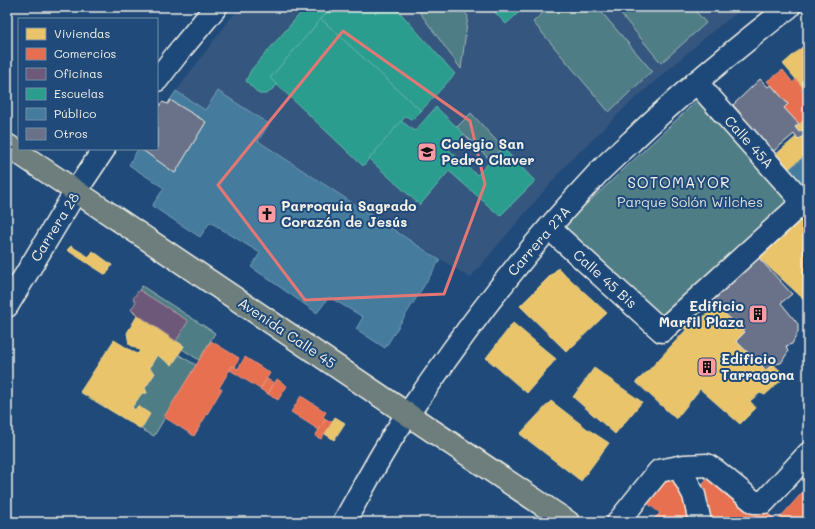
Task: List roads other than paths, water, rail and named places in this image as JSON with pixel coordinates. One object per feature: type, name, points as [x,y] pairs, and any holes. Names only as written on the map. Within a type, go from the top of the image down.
[{"type":"main road","name":"Avenida Calle 45","points":[[7,145],[568,522]]},
{"type":"street","points":[[158,79],[216,7]]},
{"type":"street","name":"Carrera 27A","points":[[344,522],[381,455],[407,414],[470,326],[549,228],[600,171],[648,125],[696,82],[789,7]]},
{"type":"street","name":"Calle 45A","points":[[662,331],[803,202],[696,82]]},
{"type":"street","name":"Carrera 28","points":[[7,306],[76,191],[103,150]]},
{"type":"street","name":"Calle 45 Bis","points":[[549,228],[662,331]]},
{"type":"street","points":[[618,522],[659,471],[684,466],[707,465],[754,502],[764,502],[808,454]]},
{"type":"street","points":[[679,467],[694,494],[700,522]]},
{"type":"place","name":"Colegio San Pedro Claver","points":[[427,152]]},
{"type":"place","name":"Parroquia Sagrado Corazón de Jesús","points":[[267,214]]},
{"type":"place","name":"Edificio Marfil Plaza","points":[[758,314]]},
{"type":"place","name":"Edificio Tarragona","points":[[707,367]]},
{"type":"district","name":"SOTOMAYOR","points":[[679,183]]},
{"type":"park label","name":"Parque Solón Wilches","points":[[690,202]]}]
